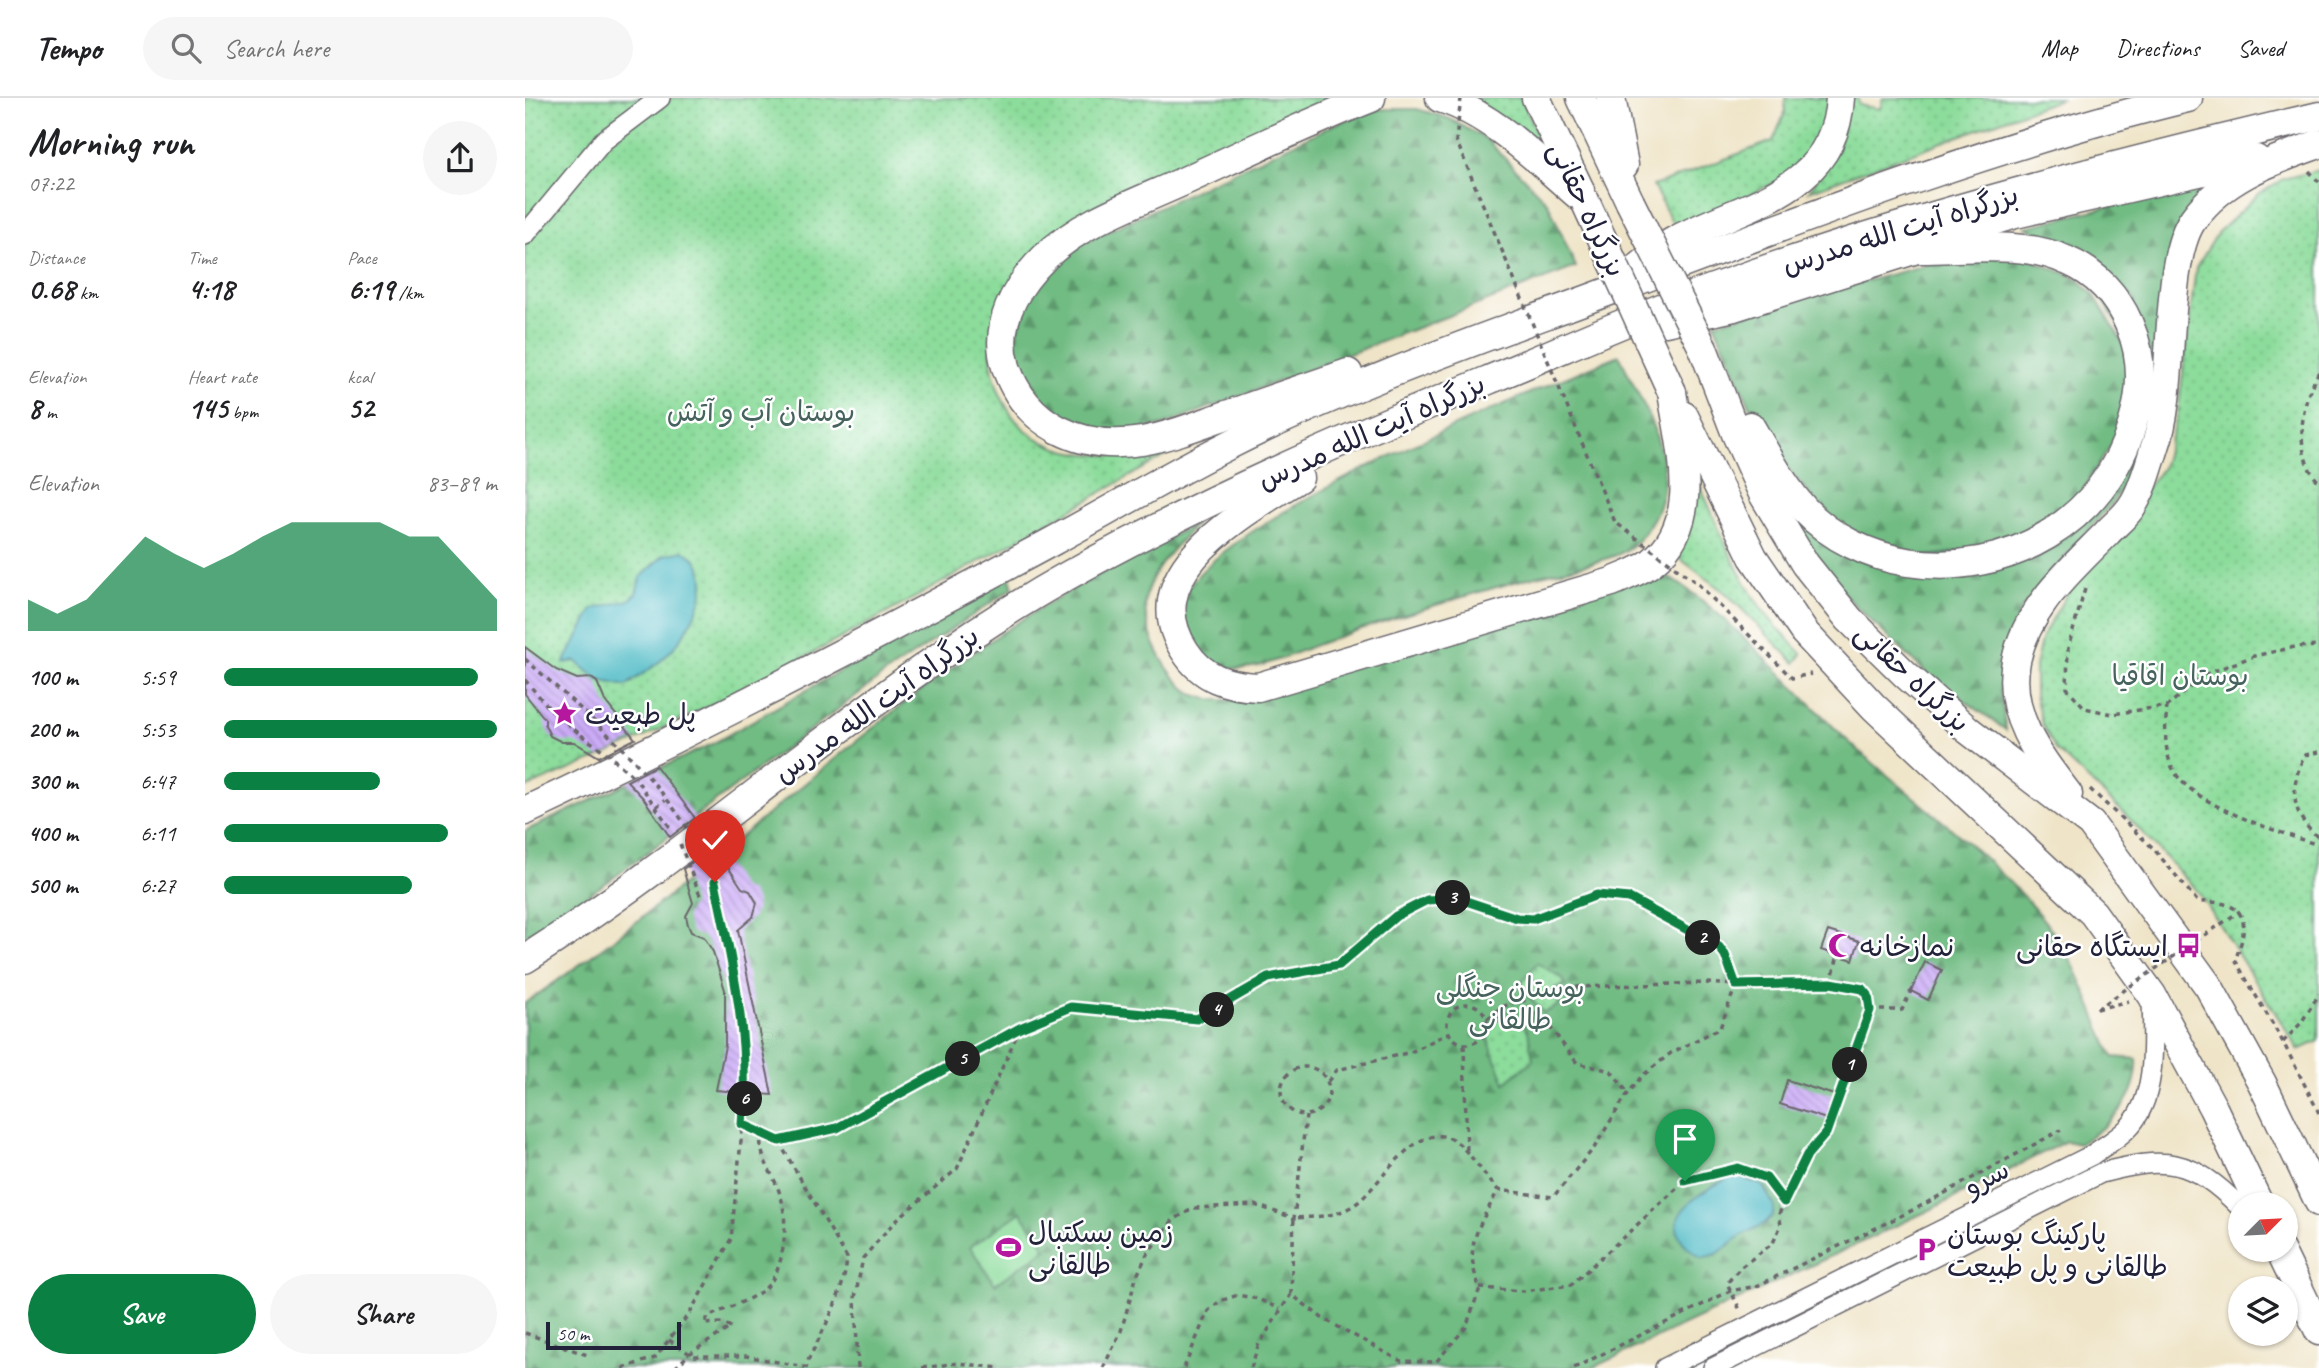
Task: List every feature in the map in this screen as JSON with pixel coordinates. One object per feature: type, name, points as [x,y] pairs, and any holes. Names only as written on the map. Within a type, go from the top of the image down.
[{"type":"highway","points":[[1371,98],[1138,202],[1058,245],[1022,282],[1012,299],[1001,343],[1006,367],[1028,406],[1047,424],[1089,440],[1140,441],[1175,433],[1371,365],[1459,346]]},
{"type":"highway","points":[[1440,98],[1468,109],[1513,141],[1585,201]]},
{"type":"highway","name":"بزرگراه حقانی","points":[[1537,98],[1672,392],[1753,557],[1804,632],[1874,707],[2093,913],[2152,995],[2213,1108],[2253,1192]]},
{"type":"highway","name":"بزرگراه حقانی","points":[[1581,98],[1703,348],[1736,434],[1763,494],[1805,564],[1842,610],[1905,674],[1968,730],[2091,824],[2209,987],[2262,1083],[2319,1202]]},
{"type":"highway","points":[[1611,98],[1630,202]]},
{"type":"highway","points":[[1603,294],[1672,242],[1769,199],[1804,177],[1821,156],[1833,132],[1840,98]]},
{"type":"highway","points":[[2005,150],[2065,116],[2118,98]]},
{"type":"highway","name":"بزرگراه آیت الله مدرس","points":[[525,811],[645,754],[1223,448],[1328,400],[1459,346],[1789,224],[2005,150],[2188,98]]},
{"type":"highway","name":"بزرگراه آیت الله مدرس","points":[[525,959],[661,864],[886,693],[997,618],[1066,576],[1174,520],[1385,422],[1720,286],[1971,203],[2319,116]]},
{"type":"highway","points":[[1591,338],[1734,307],[1917,249],[1962,230],[2015,214],[2315,152]]},
{"type":"highway","points":[[2091,824],[2038,755],[2024,731],[2015,687],[2016,663],[2022,641],[2037,611],[2056,586],[2133,505],[2165,417],[2177,275],[2186,231],[2193,219],[2216,194],[2246,173],[2315,152]]},
{"type":"highway","points":[[1703,348],[1790,491],[1805,511],[1845,540],[1884,557],[1926,565],[1958,565],[2025,548],[2072,520],[2116,468],[2138,407],[2141,386],[2136,338],[2110,292],[2091,274],[2067,260],[2008,248],[1917,249],[1854,241]]},
{"type":"highway","points":[[1385,422],[1255,506],[1208,543],[1174,582],[1170,618],[1177,639],[1202,670],[1219,682],[1258,687],[1612,582],[1652,562],[1666,548],[1683,512],[1684,470],[1672,392]]},
{"type":"highway","points":[[2286,1262],[2319,1331]]},
{"type":"street","points":[[525,234],[603,141],[660,98]]},
{"type":"street","name":"سرو","points":[[1665,1368],[2092,1155],[2129,1128],[2145,1096],[2153,1062],[2152,995]]},
{"type":"street","name":"سرو","points":[[1713,1368],[2101,1173],[2143,1162],[2183,1165],[2216,1183],[2228,1195]]},
{"type":"path","points":[[1461,98],[1456,140],[1615,522],[1698,584],[1792,678],[1812,674]]},
{"type":"path","points":[[2315,152],[2319,182]]},
{"type":"path","points":[[2319,372],[2301,421],[2309,472],[2319,482]]},
{"type":"path","points":[[2087,583],[2068,648],[2067,688],[2085,708],[2112,714],[2167,706],[2206,674],[2253,656],[2295,647],[2319,646]]},
{"type":"path","points":[[525,659],[630,756],[665,800],[699,850],[715,882],[736,978],[746,1092],[731,1239],[691,1311],[655,1358],[623,1368]]},
{"type":"path","points":[[525,680],[550,709],[619,763],[656,807],[680,844],[701,898]]},
{"type":"path","points":[[2167,706],[2165,738],[2176,775],[2211,803],[2319,845]]},
{"type":"path","points":[[2319,752],[2305,755],[2295,775],[2293,799],[2308,829],[2319,838]]},
{"type":"path","points":[[2084,783],[2153,848],[2197,902],[2225,903],[2240,911],[2246,927],[2235,960],[2283,1042],[2319,1113]]},
{"type":"path","points":[[656,807],[665,800]]},
{"type":"path","points":[[779,1141],[837,1128],[1020,1028],[1071,1007],[1197,1019],[1268,978],[1339,965],[1396,916],[1427,900],[1457,898],[1517,918],[1533,919],[1597,895],[1629,898],[1719,947],[1725,955],[1736,985],[1720,1028],[1671,1053],[1642,1076],[1594,1148],[1553,1197],[1498,1190],[1458,1143],[1437,1137],[1414,1144],[1382,1173],[1357,1203],[1329,1216],[1294,1218],[1255,1205],[1194,1208],[1173,1220],[1147,1254],[1136,1278],[1121,1331],[1103,1368]]},
{"type":"path","points":[[2152,995],[2097,1009],[2240,911]]},
{"type":"path","points":[[1831,983],[1838,955]]},
{"type":"path","points":[[1487,1019],[1473,1005],[1460,1005],[1447,1020],[1448,1033],[1464,1045],[1477,1043],[1482,1038],[1487,1019],[1500,1009],[1544,988],[1706,983],[1831,983],[1863,989],[1868,995],[1870,1010],[1826,1133],[1807,1155],[1784,1202],[1779,1214],[1781,1225],[1773,1243],[1741,1268],[1727,1283],[1749,1326]]},
{"type":"path","points":[[1870,1010],[1902,1010],[1911,991]]},
{"type":"path","points":[[2283,1042],[2301,1023],[2319,994]]},
{"type":"path","points":[[1522,999],[1547,1023],[1577,1063],[1611,1071],[1629,1093]]},
{"type":"path","points":[[858,1368],[855,1298],[863,1258],[895,1221],[943,1185],[957,1169],[1020,1028]]},
{"type":"path","points":[[1328,1081],[1337,1070],[1411,1052],[1448,1033]]},
{"type":"path","points":[[1464,1045],[1467,1155]]},
{"type":"path","points":[[1309,1067],[1317,1069],[1328,1081],[1329,1097],[1326,1104],[1314,1114],[1298,1115],[1285,1105],[1281,1090],[1287,1075],[1293,1070],[1309,1067]]},
{"type":"path","points":[[1251,1368],[1258,1346],[1291,1294],[1294,1218],[1306,1116]]},
{"type":"path","points":[[669,1340],[689,1354],[747,1356],[808,1366],[845,1276],[847,1258],[779,1141],[742,1124]]},
{"type":"path","points":[[1574,1368],[1730,1291],[1757,1286],[1919,1207],[2061,1130]]},
{"type":"path","points":[[675,1368],[689,1354],[731,1327],[722,1323],[704,1324],[708,1317],[765,1289],[779,1262],[787,1221],[780,1194],[759,1150],[761,1133]]},
{"type":"path","points":[[1480,1287],[1524,1291],[1571,1284],[1685,1181],[1738,1168],[1766,1178],[1784,1202]]},
{"type":"path","points":[[1291,1294],[1322,1318],[1401,1361],[1436,1362],[1466,1327],[1480,1287],[1471,1265],[1472,1246],[1498,1190]]},
{"type":"path","points":[[1184,1368],[1208,1311],[1220,1301],[1238,1295],[1258,1299],[1280,1309]]},
{"type":"path","points":[[525,1333],[590,1356]]},
{"type":"path","points":[[922,1368],[958,1363],[999,1368]]},
{"type":"green space","name":"بوستان آب و آتش","points":[[525,98],[1332,98],[1118,198],[991,334],[993,372],[1005,404],[1022,427],[1044,442],[1069,451],[1097,455],[1126,454],[1185,445],[942,583],[778,671],[611,752],[525,788]]},
{"type":"green space","points":[[1468,98],[1521,98],[1549,160]]},
{"type":"green space","points":[[1785,98],[1830,98],[1826,120],[1798,171],[1677,231],[1653,186],[1773,141],[1785,113]]},
{"type":"green space","points":[[1850,98],[1858,98],[1859,105],[1880,109],[1883,98],[2063,98],[1809,191],[1837,150]]},
{"type":"green space","points":[[1379,109],[1417,109],[1448,118],[1486,139],[1548,203],[1576,267],[1164,425],[1121,433],[1051,421],[1016,365],[1014,341],[1031,291],[1074,247],[1335,124]]},
{"type":"green space","name":"بوستان اقاقیا","points":[[2319,170],[2319,1041],[2299,1050],[2199,893],[2125,814],[2056,750],[2042,724],[2035,695],[2035,666],[2042,637],[2078,575],[2162,468],[2178,413],[2196,268],[2219,231],[2259,194],[2283,179]]},
{"type":"green space","points":[[2215,180],[2202,193],[2150,431],[2113,502],[2021,609],[2006,651],[2000,691],[2006,730],[1926,673],[1863,613],[1829,578],[1786,513],[1891,566],[2073,527],[2148,379],[2075,250],[2026,227]]},
{"type":"green space","points":[[2017,254],[2077,278],[2095,296],[2126,348],[2132,381],[2125,422],[2077,500],[2022,542],[1922,557],[1837,528],[1765,441],[1714,323],[1958,256]]},
{"type":"green space","points":[[1619,355],[1656,434],[1664,476],[1662,497],[1654,517],[1631,547],[1598,561],[1419,610],[1252,667],[1221,666],[1197,649],[1186,631],[1181,612],[1194,580],[1236,543],[1297,504],[1371,466],[1448,429]]},
{"type":"green space","points":[[1690,463],[1748,588],[1769,618],[1802,654],[1795,663],[1728,595],[1674,554]]},
{"type":"green space","name":"بوستان جنگلی طالقانی","points":[[1197,523],[1168,555],[1156,573],[1147,592],[1145,605],[1151,635],[1166,667],[1187,690],[1213,699],[1256,696],[1657,573],[1676,582],[1726,621],[1848,741],[1982,855],[2031,905],[2063,946],[2113,1057],[2137,1059],[2133,1086],[2128,1098],[2112,1119],[2079,1144],[2066,1141],[1932,1209],[1592,1368],[525,1368],[525,1003],[642,918],[866,734],[981,647],[1114,566]]},
{"type":"green space","points":[[1009,575],[1013,588],[886,673],[612,879],[525,937],[525,831],[712,744]]},
{"type":"green space","points":[[1537,963],[1562,978],[1566,985],[1554,988],[1559,1005],[1544,1013],[1519,987]]},
{"type":"green space","points":[[1513,1010],[1528,1031],[1533,1060],[1505,1083],[1488,1039],[1493,1022]]},
{"type":"green space","name":"زمین بسکتبال طالقانی","points":[[1021,1212],[1046,1249],[995,1284],[970,1247]]},
{"type":"water","points":[[684,551],[696,560],[702,573],[701,599],[690,625],[666,656],[626,686],[598,680],[576,661],[564,663],[593,609],[629,600],[636,594],[640,578],[664,555]]},
{"type":"water","points":[[1734,1175],[1762,1185],[1774,1205],[1773,1215],[1764,1224],[1742,1235],[1717,1254],[1702,1258],[1686,1245],[1678,1232],[1678,1221],[1683,1210],[1693,1200]]},
{"type":"building","points":[[525,647],[556,670],[577,679],[591,678],[597,682],[605,701],[635,739],[599,757],[574,742],[562,742],[550,736],[545,719],[525,694]]},
{"type":"building","points":[[656,766],[695,818],[670,837],[644,799],[627,781]]},
{"type":"building","points":[[714,846],[742,888],[750,891],[757,903],[753,917],[738,930],[772,1095],[716,1090],[725,1046],[725,990],[713,952],[704,937],[691,932],[688,925],[686,916],[693,903],[683,869]]},
{"type":"building","name":"نمازخانه","points":[[1828,931],[1859,941],[1853,960],[1821,950]]},
{"type":"building","points":[[1925,962],[1942,970],[1928,1000],[1911,991]]},
{"type":"building","points":[[1787,1080],[1834,1095],[1826,1119],[1780,1104]]},
{"type":"place","name":"پل طبعیت","points":[[565,714]]},
{"type":"place","name":"نمازخانه","points":[[1840,946]]},
{"type":"place","name":"ایستگاه حقانی","points":[[2188,946]]},
{"type":"place","name":"زمین بسکتبال طالقانی","points":[[1008,1248]]},
{"type":"place","name":"پارکینگ بوستان طالقانی و پل طبیعت","points":[[1927,1250]]},
{"type":"route","points":[[715,882],[736,978],[746,1092],[742,1124],[779,1141],[837,1128],[1020,1028],[1071,1007],[1147,1013],[1188,1020],[1208,1015],[1268,978],[1339,965],[1411,906],[1440,898],[1457,898],[1517,918],[1533,919],[1582,899],[1597,895],[1618,895],[1629,898],[1719,947],[1730,966],[1736,985],[1831,983],[1863,989],[1868,995],[1870,1010],[1842,1092],[1826,1133],[1807,1155],[1784,1202],[1766,1178],[1738,1168],[1685,1181]]}]
